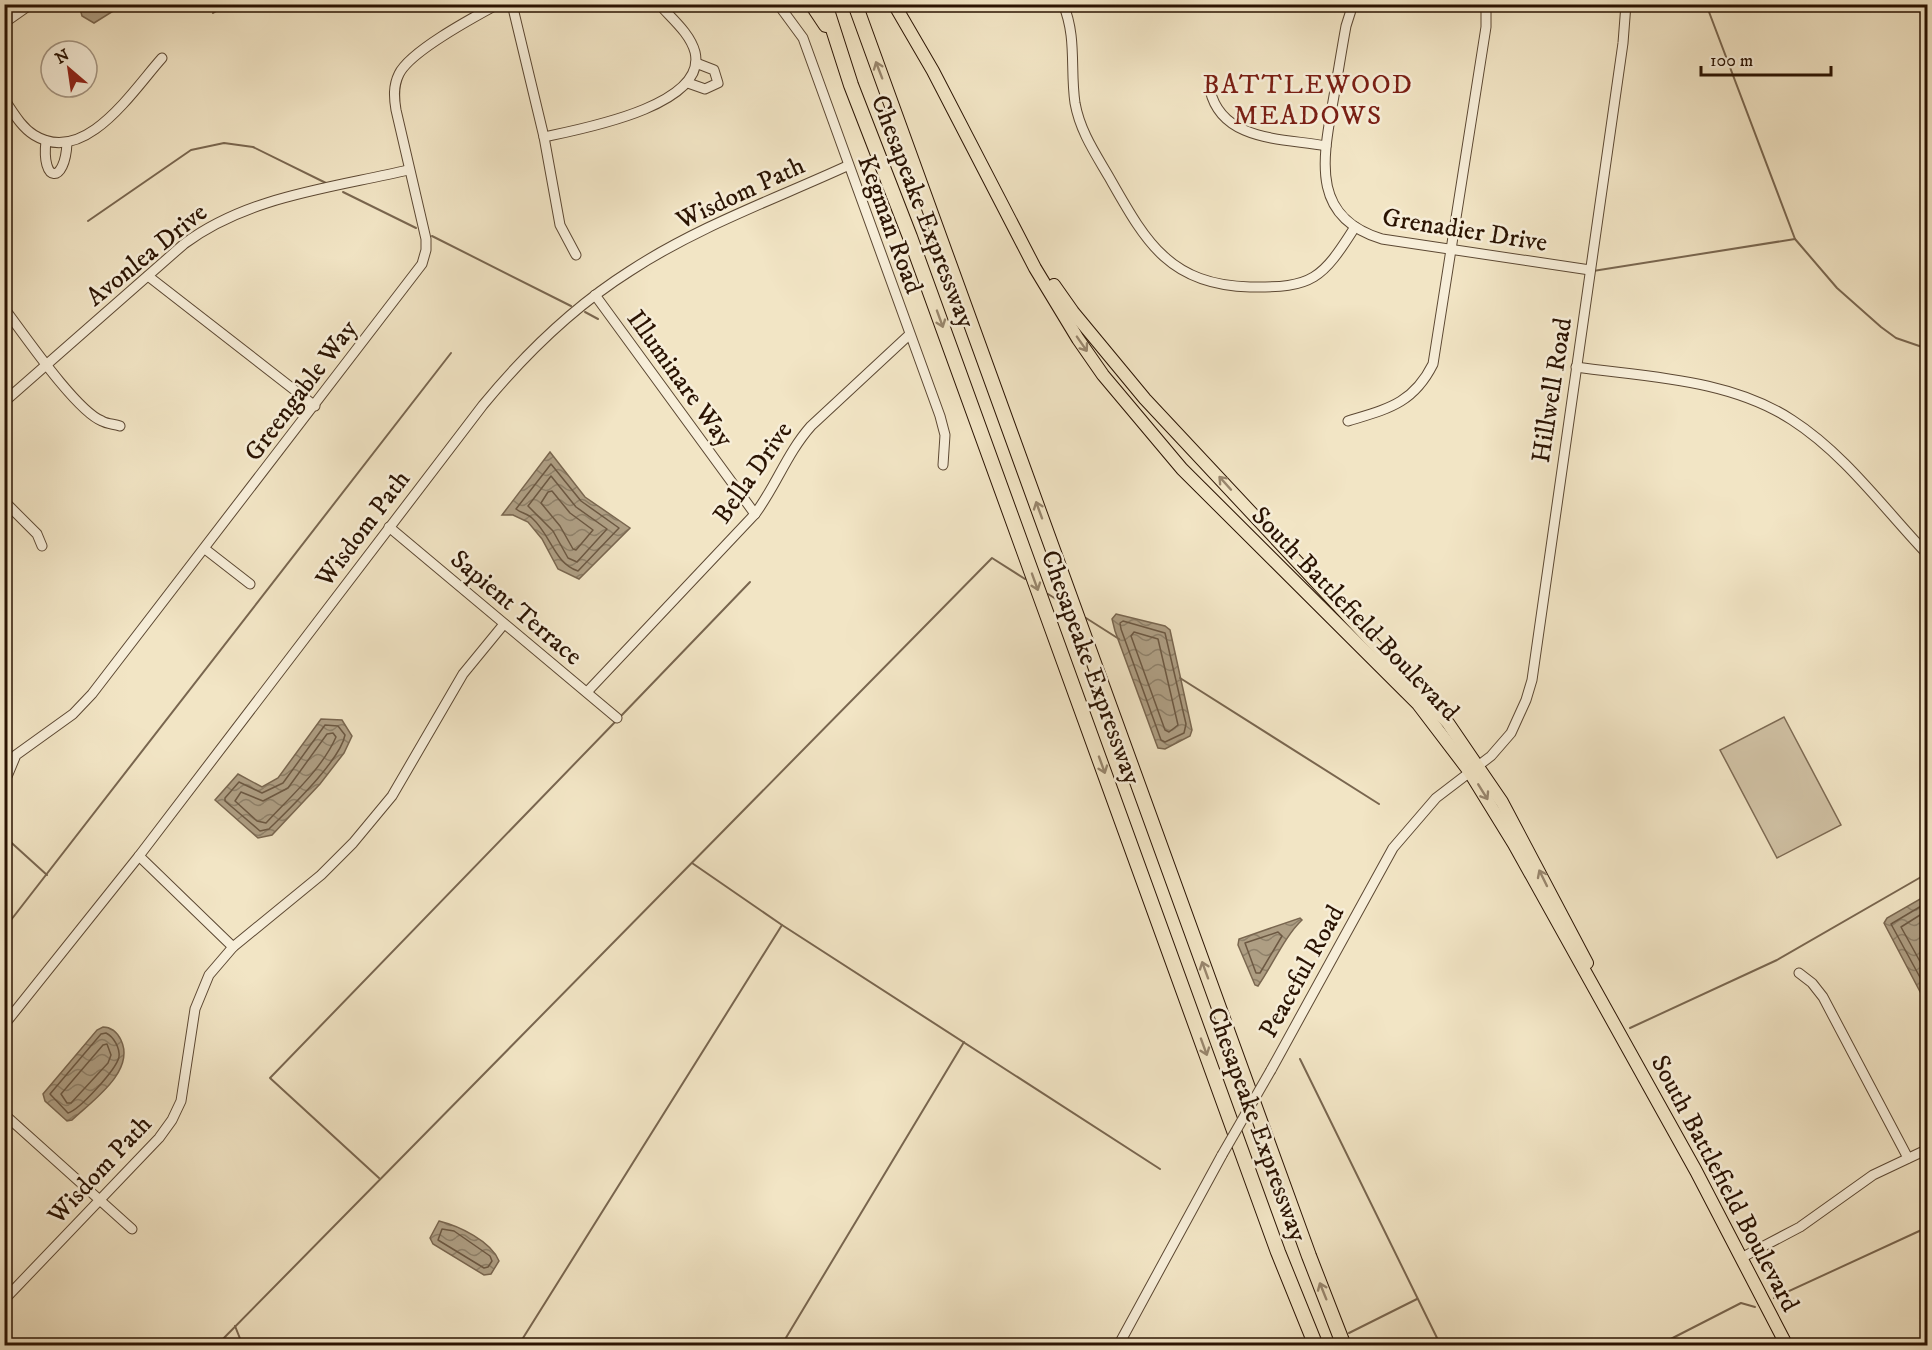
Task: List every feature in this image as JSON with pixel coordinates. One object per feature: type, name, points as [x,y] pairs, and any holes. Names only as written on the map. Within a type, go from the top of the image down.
[{"type":"highway","points":[[812,4],[827,28],[851,85]]},
{"type":"highway","name":"Chesapeake Expressway","points":[[825,4],[851,85],[910,237],[1278,1252],[1316,1346]]},
{"type":"highway","name":"Chesapeake Expressway","points":[[855,4],[1309,1256],[1344,1346]]},
{"type":"main road","name":"South Battlefield Boulevard","points":[[894,4],[933,71],[1035,268],[1078,339],[1144,427],[1182,469],[1418,704],[1474,767]]},
{"type":"main road","name":"South Battlefield Boulevard","points":[[1022,239],[1073,312],[1145,399],[1426,699],[1474,767],[1529,848],[1623,1029],[1625,1042],[1787,1346]]},
{"type":"street","points":[[4,23],[31,4]]},
{"type":"street","name":"Greengable Way","points":[[6,779],[16,755],[73,714],[92,694],[315,406],[425,257],[426,238],[408,170],[394,103],[394,87],[400,72],[419,52],[498,4]]},
{"type":"street","points":[[512,4],[544,137],[560,225],[576,255]]},
{"type":"street","points":[[544,137],[612,121],[675,94],[688,83],[696,63],[689,39],[659,4]]},
{"type":"street","name":"Kegman Road","points":[[778,4],[803,38],[945,435],[943,465]]},
{"type":"street","points":[[1063,4],[1074,43],[1075,103],[1084,133],[1144,238],[1173,264],[1190,274],[1219,284],[1293,286],[1315,277],[1329,267],[1355,227]]},
{"type":"street","points":[[1341,4],[1353,6]]},
{"type":"street","points":[[1348,421],[1403,401],[1418,389],[1427,376],[1435,356],[1486,27],[1486,4]]},
{"type":"street","name":"Hillwell Road","points":[[1474,767],[1491,756],[1511,733],[1532,680],[1623,43],[1626,4]]},
{"type":"street","name":"Grenadier Drive","points":[[1353,6],[1346,26],[1323,169],[1326,187],[1336,208],[1355,227],[1382,239],[1590,270]]},
{"type":"street","points":[[4,99],[26,129],[46,141],[67,143],[95,131],[162,58]]},
{"type":"street","points":[[688,83],[705,88],[718,83],[714,70],[696,63]]},
{"type":"street","points":[[1210,90],[1220,115],[1240,130],[1326,146]]},
{"type":"street","points":[[46,141],[44,163],[48,171],[52,173],[59,172],[65,166],[67,143]]},
{"type":"street","name":"Wisdom Path","points":[[4,1025],[139,856],[389,527],[509,374],[535,346],[595,296],[662,252],[847,166]]},
{"type":"street","name":"Avonlea Drive","points":[[4,402],[45,364],[203,230],[246,209],[408,170]]},
{"type":"street","points":[[148,276],[315,406]]},
{"type":"street","name":"Illuminare Way","points":[[595,296],[755,514]]},
{"type":"street","points":[[4,308],[45,364],[87,412],[101,421],[120,426]]},
{"type":"street","name":"Bella Drive","points":[[586,692],[755,514],[770,494],[798,441],[909,335]]},
{"type":"street","points":[[1576,367],[1725,390],[1782,414],[1828,448],[1928,555]]},
{"type":"street","points":[[4,501],[37,534],[42,546]]},
{"type":"street","name":"Sapient Terrace","points":[[389,527],[617,718]]},
{"type":"street","points":[[205,549],[250,584]]},
{"type":"street","name":"Wisdom Path","points":[[4,1300],[159,1138],[172,1120],[186,1082],[191,1026],[201,992],[209,975],[233,947],[321,874],[352,843],[392,796],[463,674],[504,624]]},
{"type":"street","name":"Peaceful Road","points":[[1118,1346],[1393,848],[1436,798],[1474,767]]},
{"type":"street","points":[[139,856],[233,947]]},
{"type":"street","points":[[1799,973],[1816,987],[1823,997],[1908,1158]]},
{"type":"street","points":[[4,1114],[132,1229]]},
{"type":"street","points":[[1741,1258],[1800,1227],[1873,1175],[1928,1149]]},
{"type":"shaded area","points":[[1784,717],[1841,825],[1777,858],[1720,750]]},
{"type":"water","points":[[79,5],[123,5],[94,23],[82,16]]},
{"type":"water","points":[[550,452],[585,497],[630,528],[579,579],[558,569],[542,539],[528,522],[513,515],[502,515]]},
{"type":"water","points":[[1116,614],[1165,626],[1170,630],[1192,730],[1190,736],[1165,749],[1158,748],[1115,631],[1112,619]]},
{"type":"water","points":[[321,719],[342,720],[352,736],[344,753],[320,784],[272,835],[258,838],[215,800],[238,774],[262,787],[278,778]]},
{"type":"water","points":[[1927,895],[1927,1005],[1884,923],[1887,918]]},
{"type":"water","points":[[1300,918],[1302,920],[1284,943],[1258,986],[1255,985],[1238,945],[1239,939]]},
{"type":"water","points":[[103,1027],[114,1030],[121,1040],[124,1052],[122,1063],[110,1085],[72,1120],[67,1121],[45,1101],[43,1094],[97,1030]]},
{"type":"water","points":[[439,1221],[465,1231],[489,1247],[499,1261],[491,1274],[484,1275],[433,1244],[430,1238]]},
{"type":"waterway","points":[[213,13],[229,4]]},
{"type":"waterway","points":[[1706,4],[1795,239],[1837,288],[1881,327],[1896,338],[1928,349]]},
{"type":"waterway","points":[[88,221],[191,150],[224,143],[253,147],[326,183]]},
{"type":"waterway","points":[[343,192],[416,228]]},
{"type":"waterway","points":[[432,236],[571,306]]},
{"type":"waterway","points":[[1593,271],[1795,239]]},
{"type":"waterway","points":[[585,312],[598,319]]},
{"type":"waterway","points":[[4,929],[451,353]]},
{"type":"waterway","points":[[216,1346],[992,558],[1025,579]]},
{"type":"waterway","points":[[621,716],[750,582]]},
{"type":"waterway","points":[[1048,594],[1064,604]]},
{"type":"waterway","points":[[1086,618],[1119,639]]},
{"type":"waterway","points":[[1180,678],[1379,804]]},
{"type":"waterway","points":[[379,1178],[270,1078],[617,720]]},
{"type":"waterway","points":[[4,836],[47,875]]},
{"type":"waterway","points":[[692,863],[782,925],[1160,1169]]},
{"type":"waterway","points":[[1630,1028],[1777,960],[1928,873]]},
{"type":"waterway","points":[[518,1346],[782,925]]},
{"type":"waterway","points":[[781,1346],[964,1042]]},
{"type":"waterway","points":[[1300,1059],[1441,1346]]},
{"type":"waterway","points":[[1774,1298],[1928,1227]]},
{"type":"waterway","points":[[1349,1333],[1417,1299]]},
{"type":"waterway","points":[[1657,1346],[1741,1303],[1755,1307]]},
{"type":"waterway","points":[[235,1326],[243,1346]]},
{"type":"waterway","points":[[1325,1344],[1333,1341]]},
{"type":"district","name":"BATTLEWOOD MEADOWS","points":[[1308,100]]}]
